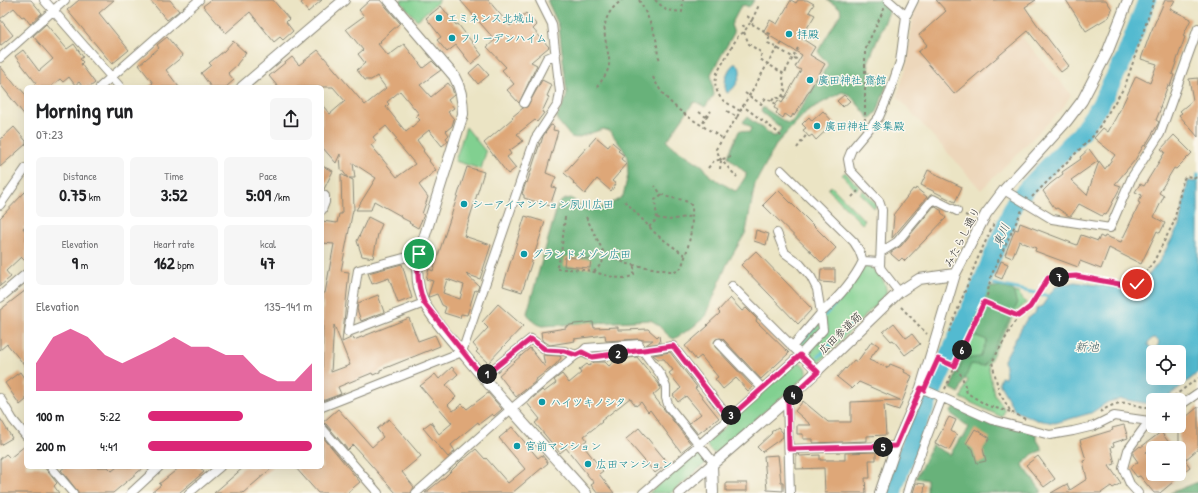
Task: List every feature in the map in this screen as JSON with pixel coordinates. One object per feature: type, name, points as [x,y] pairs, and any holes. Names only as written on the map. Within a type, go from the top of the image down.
[{"type":"street","points":[[44,0],[119,85]]},
{"type":"street","points":[[0,58],[65,0]]},
{"type":"street","points":[[102,85],[199,0]]},
{"type":"street","points":[[244,85],[344,0]]},
{"type":"street","points":[[389,0],[454,76],[459,85],[463,101],[463,114],[419,254],[417,267],[418,289],[424,303],[462,352],[586,493]]},
{"type":"street","points":[[324,406],[462,352],[535,139],[558,104],[560,92],[552,24],[540,0]]},
{"type":"street","points":[[888,0],[906,16]]},
{"type":"street","points":[[899,292],[881,269],[882,210],[879,201],[850,170],[848,159],[852,149],[879,117],[900,62],[906,16],[914,0]]},
{"type":"street","name":"みたらし通り","points":[[880,493],[896,446],[923,389],[955,274],[986,214],[1004,190],[1062,126],[1082,101],[1108,53],[1128,0]]},
{"type":"street","points":[[1004,190],[1052,219],[1110,228],[1132,178],[1160,134],[1198,28]]},
{"type":"street","points":[[524,103],[547,58],[556,54]]},
{"type":"street","points":[[781,170],[854,242],[863,261],[857,273],[836,300],[821,313],[792,347]]},
{"type":"street","points":[[0,204],[24,171]]},
{"type":"street","points":[[324,195],[324,205]]},
{"type":"street","points":[[881,252],[897,242],[933,199],[957,210]]},
{"type":"street","points":[[643,493],[800,355],[823,330],[817,289],[811,278],[800,264],[785,253],[777,233]]},
{"type":"street","points":[[419,254],[358,270],[348,332],[424,303]]},
{"type":"street","points":[[863,261],[880,262]]},
{"type":"street","name":"広田参道筋","points":[[679,493],[788,400],[899,292],[919,279],[955,274]]},
{"type":"street","points":[[0,298],[24,277]]},
{"type":"street","points":[[732,286],[818,372]]},
{"type":"street","points":[[483,377],[531,339],[546,350],[579,353],[592,357],[640,347],[673,346],[729,418]]},
{"type":"street","points":[[719,343],[762,388]]},
{"type":"street","points":[[640,347],[661,375],[666,387],[666,398],[669,408],[713,464],[713,493]]},
{"type":"street","points":[[416,493],[511,409],[579,353]]},
{"type":"street","points":[[923,389],[992,420],[1050,434],[1094,426],[1114,416],[1146,420]]},
{"type":"street","points":[[1186,401],[1198,393]]},
{"type":"street","points":[[907,493],[941,396]]},
{"type":"street","points":[[0,398],[13,420],[24,434]]},
{"type":"street","points":[[788,400],[790,493]]},
{"type":"street","points":[[1138,493],[1130,484],[1122,468],[1128,450],[1146,427]]},
{"type":"street","points":[[324,430],[378,493]]},
{"type":"street","points":[[789,449],[896,446]]},
{"type":"street","points":[[55,469],[73,493]]},
{"type":"street","points":[[131,493],[157,469]]},
{"type":"street","points":[[189,493],[218,469]]},
{"type":"path","points":[[597,87],[607,72],[609,64],[609,55],[605,37],[606,17],[612,8],[622,0]]},
{"type":"path","points":[[639,0],[656,37],[658,44],[658,57],[661,61]]},
{"type":"path","points":[[655,0],[666,10],[682,12],[683,0]]},
{"type":"path","points":[[867,131],[865,126],[864,102],[865,52],[888,0]]},
{"type":"path","points":[[941,396],[987,296],[991,276],[1024,203],[1094,135],[1125,86],[1154,0]]},
{"type":"path","points":[[740,111],[721,99],[715,83],[717,73],[738,36],[744,32],[752,20],[759,5]]},
{"type":"path","points":[[747,16],[752,20]]},
{"type":"path","points":[[750,23],[770,34],[768,43],[798,60]]},
{"type":"path","points":[[742,25],[747,28]]},
{"type":"path","points":[[744,32],[749,44],[762,53],[760,59],[784,74]]},
{"type":"path","points":[[737,177],[721,160],[716,148],[737,117],[782,43]]},
{"type":"path","points":[[772,101],[774,98],[781,98],[785,91],[783,80],[784,74],[799,46]]},
{"type":"path","points":[[653,77],[659,89],[668,101],[681,112],[722,138]]},
{"type":"path","points":[[745,93],[761,104],[766,98],[776,104]]},
{"type":"path","points":[[782,96],[788,98]]},
{"type":"path","points":[[743,106],[783,138]]},
{"type":"path","points":[[702,125],[711,111]]},
{"type":"path","points":[[700,112],[706,117]]},
{"type":"path","points":[[727,112],[737,117]]},
{"type":"path","points":[[797,148],[807,134]]},
{"type":"path","points":[[708,168],[714,161],[731,157]]},
{"type":"path","points":[[720,169],[721,160]]},
{"type":"path","points":[[1011,412],[999,392],[992,362],[1018,316],[1030,307],[1048,278],[1076,276],[1130,286],[1137,284],[1154,261],[1174,222],[1183,180],[1186,176],[1198,178]]},
{"type":"path","points":[[586,217],[605,255],[634,265],[675,272],[681,268],[686,256],[691,232],[691,204],[662,194],[655,186]]},
{"type":"path","points":[[657,218],[654,204],[655,200],[662,194]]},
{"type":"path","points":[[625,201],[657,235],[686,256]]},
{"type":"path","points":[[657,218],[669,220],[692,216]]},
{"type":"path","points":[[565,217],[561,255],[556,269],[584,270],[604,276],[628,277],[634,275],[634,265]]},
{"type":"path","points":[[649,227],[657,218]]},
{"type":"path","points":[[947,337],[977,260],[996,219]]},
{"type":"path","points":[[594,272],[602,263],[605,255]]},
{"type":"path","points":[[984,302],[1018,316]]},
{"type":"path","points":[[902,307],[928,335]]},
{"type":"path","points":[[936,365],[938,359],[954,366],[962,376],[967,393],[988,406],[1011,412],[1029,421]]},
{"type":"path","points":[[1178,393],[1198,378]]},
{"type":"path","points":[[1095,415],[1112,405],[1122,402],[1146,408]]},
{"type":"shaded area","points":[[920,0],[990,0],[1071,94],[1063,108],[981,190],[897,96],[907,65],[913,17]]},
{"type":"green space","points":[[440,0],[417,20],[400,1]]},
{"type":"green space","points":[[547,0],[754,0],[748,7],[745,5],[741,6],[731,25],[734,33],[711,74],[714,95],[705,107],[696,102],[693,103],[667,141],[669,144],[703,166],[710,176],[735,191],[746,176],[746,173],[728,156],[739,131],[741,130],[749,133],[751,128],[743,122],[747,117],[773,136],[776,136],[781,129],[780,127],[761,112],[762,108],[787,123],[792,122],[828,65],[818,51],[841,13],[840,8],[827,0],[883,0],[890,9],[868,63],[870,71],[888,81],[877,112],[869,118],[850,95],[842,92],[807,111],[777,143],[755,184],[746,232],[727,264],[706,316],[693,327],[674,339],[657,324],[650,320],[542,326],[533,321],[527,313],[558,204],[563,200],[571,198],[586,210],[606,206],[623,196],[628,175],[627,157],[610,131],[603,129],[576,138],[571,137],[557,120],[557,116],[567,94],[559,26]]},
{"type":"green space","points":[[466,127],[486,152],[481,169],[455,161]]},
{"type":"green space","points":[[845,172],[859,187],[856,190],[842,175]]},
{"type":"green space","points":[[831,186],[865,221],[862,224],[828,189]]},
{"type":"green space","points":[[863,190],[877,205],[874,208],[860,193]]},
{"type":"green space","points":[[868,265],[884,281],[886,294],[819,363],[813,363],[799,347],[801,341],[865,266]]},
{"type":"green space","points":[[986,287],[1000,287],[1013,290],[1017,305],[984,366],[971,364],[959,393],[950,388],[964,359],[980,357],[987,340],[968,333]]},
{"type":"green space","points":[[993,288],[1018,293],[1026,303],[1014,314],[988,364],[994,394],[1005,410],[1002,417],[961,398],[968,380],[955,374]]},
{"type":"green space","points":[[799,362],[805,367],[807,375],[716,453],[712,452],[707,443],[796,363]]},
{"type":"green space","points":[[955,406],[1036,434],[1036,438],[1043,450],[1033,454],[1023,464],[1041,490],[1041,493],[927,493],[927,480],[916,478],[932,445],[950,455],[960,438],[964,437],[969,427],[950,413]]},
{"type":"green space","points":[[697,451],[704,455],[706,463],[671,493],[649,493]]},
{"type":"green space","points":[[1198,482],[1198,493],[1170,493]]},
{"type":"water","points":[[737,64],[739,67],[740,76],[733,88],[727,93],[725,86],[726,77],[731,66]]},
{"type":"water","name":"新池","points":[[1188,181],[1198,182],[1198,373],[1186,382],[1186,345],[1158,345],[1159,342],[1153,338],[1148,342],[1148,345],[1146,345],[1146,385],[1183,385],[1172,393],[1146,393],[1146,403],[1121,399],[1108,402],[1091,413],[1055,423],[1037,420],[1015,411],[999,383],[1001,377],[1005,378],[1006,374],[1004,360],[1026,320],[1035,313],[1037,308],[1042,306],[1055,287],[1075,282],[1133,290],[1138,289],[1159,262],[1179,226]]},
{"type":"building","points":[[4,0],[31,0],[42,13],[30,24],[24,16],[22,17],[14,8],[0,19],[0,4]]},
{"type":"building","points":[[79,0],[114,0],[99,13],[129,50],[112,64],[67,10]]},
{"type":"building","points":[[150,0],[170,0],[179,11],[167,20]]},
{"type":"building","points":[[211,0],[273,0],[289,19],[286,22],[293,31],[283,40],[280,37],[274,42],[250,12],[226,33],[203,6]]},
{"type":"building","points":[[305,0],[322,0],[308,12],[301,3]]},
{"type":"building","points":[[370,0],[380,0],[400,23],[378,44],[388,56],[404,44],[423,68],[432,61],[441,70],[420,85],[431,97],[448,83],[452,88],[454,95],[448,100],[454,108],[448,112],[454,119],[452,126],[446,131],[449,135],[446,138],[448,141],[442,146],[429,130],[417,140],[436,170],[419,185],[428,197],[422,214],[424,215],[418,228],[400,217],[401,216],[374,201],[371,210],[356,210],[376,178],[353,163],[355,178],[349,178],[353,180],[354,210],[341,271],[349,272],[342,342],[353,337],[354,340],[409,318],[418,341],[435,335],[440,346],[380,370],[380,372],[373,375],[372,373],[338,387],[341,394],[324,400],[324,293],[334,244],[324,243],[324,221],[337,223],[339,214],[342,214],[341,174],[348,178],[341,169],[340,154],[336,163],[324,149],[324,107],[330,114],[345,101],[333,87],[324,87],[324,85],[276,85],[269,76],[292,57],[299,65],[318,50],[365,105],[386,88],[377,76],[371,80],[365,80],[357,70],[365,63],[358,54],[363,50],[346,29],[364,16],[359,10]],"holes":[[[400,91],[419,114],[416,116],[420,120],[406,132],[386,107],[389,104],[387,102]],[[386,126],[397,139],[395,140],[415,164],[397,177],[371,145],[376,141],[373,137]],[[334,325],[350,365],[331,372]]]},
{"type":"building","points":[[460,0],[488,0],[510,26],[526,13],[537,25],[533,29],[549,47],[531,62],[537,65],[519,103],[507,90],[514,84],[502,70],[506,67],[487,47],[495,40]]},
{"type":"building","points":[[791,0],[796,3],[798,0],[807,0],[814,4],[809,12],[815,15],[801,38],[815,47],[810,55],[825,64],[794,116],[793,114],[791,118],[785,114],[783,118],[776,113],[778,110],[774,108],[778,100],[782,103],[801,70],[795,67],[802,55],[763,32],[770,20],[777,24]]},
{"type":"building","points":[[936,0],[1036,0],[1025,7],[1069,66],[1061,72],[1028,31],[954,94],[918,52],[927,45],[919,35],[946,11]]},
{"type":"building","points":[[1066,0],[1106,0],[1112,9],[1109,17],[1086,31]]},
{"type":"building","points":[[1165,0],[1175,0],[1170,9],[1191,19],[1183,36],[1185,37],[1172,74],[1174,75],[1170,86],[1168,85],[1160,107],[1161,108],[1156,120],[1159,122],[1145,146],[1144,145],[1135,160],[1115,184],[1121,186],[1106,215],[1103,214],[1102,216],[1079,204],[1071,216],[1069,216],[1057,208],[1055,209],[1043,191],[1063,174],[1062,172],[1081,159],[1080,157],[1089,149],[1098,161],[1071,180],[1087,195],[1099,161],[1105,169],[1115,155],[1094,138],[1103,128],[1108,132],[1136,76],[1150,83],[1157,64],[1141,59]]},
{"type":"building","points":[[441,6],[456,25],[458,24],[482,55],[471,64],[456,45],[447,52],[437,40],[441,37],[426,18]]},
{"type":"building","points":[[0,19],[13,35],[0,46]]},
{"type":"building","points":[[46,24],[67,49],[74,44],[83,57],[80,59],[83,62],[81,64],[95,83],[92,85],[81,85],[79,82],[75,85],[69,77],[63,82],[60,79],[52,85],[33,85],[36,83],[15,56],[23,50],[39,71],[53,59],[33,36]]},
{"type":"building","points":[[167,37],[183,56],[166,70],[177,85],[150,85],[153,83],[139,65],[159,48],[157,45]]},
{"type":"building","points":[[233,41],[246,53],[237,65],[228,73],[234,80],[228,85],[210,85],[201,73],[211,65],[209,63],[224,51]]},
{"type":"building","points":[[479,64],[489,75],[478,84],[469,73]]},
{"type":"building","points":[[0,66],[16,86],[17,85],[24,93],[24,114],[0,84]]},
{"type":"building","points":[[1198,78],[1198,137],[1179,115],[1182,113],[1180,111],[1193,100],[1189,79]]},
{"type":"building","points":[[542,80],[552,85],[547,96],[549,97],[542,112],[544,113],[537,122],[535,120],[517,134],[523,141],[509,151],[511,154],[507,157],[516,168],[508,174],[484,143],[513,118],[512,117],[523,108],[527,107]]},
{"type":"building","points":[[844,95],[850,101],[843,107],[837,101]]},
{"type":"building","name":"廣田神社 参集殿","points":[[823,111],[834,123],[816,140],[812,135],[809,137],[803,130],[806,128],[802,124],[809,117],[812,121]]},
{"type":"building","points":[[551,125],[554,126],[553,130],[558,131],[546,173],[556,177],[552,187],[556,188],[550,206],[524,198],[524,195],[522,194],[540,143]]},
{"type":"building","points":[[14,127],[24,139],[24,146],[0,167],[0,140]]},
{"type":"building","points":[[1174,135],[1192,153],[1176,169],[1174,168],[1159,193],[1164,196],[1154,217],[1165,223],[1160,233],[1157,231],[1141,264],[1109,248],[1101,269],[1080,261],[1078,267],[1035,251],[1036,248],[1019,241],[1012,258],[1005,255],[1015,229],[1018,230],[1020,223],[1077,245],[1081,235],[1098,241],[1100,236],[1104,238],[1105,236],[1121,242],[1140,203],[1138,202],[1142,195],[1135,192],[1140,184],[1144,186],[1165,152],[1161,149]]},
{"type":"building","points":[[596,137],[608,147],[612,142],[620,149],[618,151],[624,155],[621,159],[627,164],[612,181],[616,184],[611,191],[597,179],[585,194],[564,173]]},
{"type":"building","points":[[324,167],[333,171],[324,189]]},
{"type":"building","points":[[467,167],[484,172],[464,236],[491,245],[480,279],[466,274],[479,286],[477,291],[475,290],[467,315],[461,314],[460,318],[444,313],[446,307],[442,305],[437,294],[428,296],[433,281],[426,279],[429,269],[433,271]],"holes":[[[447,279],[464,285],[460,299],[443,293]]]},
{"type":"building","points":[[928,170],[962,187],[955,202],[921,185]]},
{"type":"building","points":[[916,188],[927,197],[892,238],[893,215],[913,189],[915,190]]},
{"type":"building","points":[[778,190],[836,248],[822,263],[763,205]]},
{"type":"building","points":[[24,193],[24,260],[21,257],[6,271],[11,277],[0,286],[0,218]]},
{"type":"building","points":[[934,206],[942,211],[941,212],[946,218],[905,261],[902,258],[899,261],[891,254],[891,252],[901,246]]},
{"type":"building","name":"グランドメゾン広田","points":[[525,216],[545,222],[522,292],[503,286]]},
{"type":"building","points":[[368,217],[382,224],[378,234],[373,258],[362,256],[357,241]]},
{"type":"building","points":[[756,230],[769,234],[766,245],[754,241]]},
{"type":"building","points":[[756,251],[812,309],[798,324],[741,265]]},
{"type":"building","points":[[565,257],[591,259],[590,268],[564,266]]},
{"type":"building","points":[[1001,261],[1008,264],[1002,279],[995,276]]},
{"type":"building","points":[[402,264],[412,298],[398,303],[389,278],[372,284],[368,273]]},
{"type":"building","points":[[821,269],[835,269],[835,283],[820,282]]},
{"type":"building","points":[[24,292],[24,365],[7,344],[0,350],[0,310]]},
{"type":"building","points":[[378,295],[384,312],[361,321],[357,309],[358,303]]},
{"type":"building","points":[[730,298],[742,311],[746,308],[757,319],[756,321],[789,353],[761,379],[723,339],[716,339],[714,342],[715,347],[753,387],[748,391],[736,378],[723,389],[715,379],[718,377],[701,356],[696,360],[685,346],[708,326],[707,325],[720,313],[718,311]]},
{"type":"building","points":[[498,304],[523,326],[488,363],[476,352],[478,350],[473,344],[488,328],[482,322]]},
{"type":"building","points":[[593,322],[594,328],[618,327],[618,330],[648,329],[657,337],[659,335],[660,343],[646,345],[653,340],[639,339],[606,341],[605,335],[574,339],[575,341],[550,345],[542,340],[541,332],[566,328],[566,326],[575,324]]},
{"type":"building","points":[[894,323],[906,338],[912,334],[920,344],[905,355],[893,340],[891,341],[883,332]]},
{"type":"building","points":[[872,341],[879,346],[869,360],[888,368],[890,364],[905,370],[904,372],[912,376],[899,410],[884,405],[886,435],[867,436],[867,441],[813,443],[813,439],[803,439],[803,434],[797,434],[797,425],[811,425],[795,411],[803,401],[828,422],[851,422],[851,402],[900,400],[859,382],[852,389],[837,377],[854,360],[857,362]]},
{"type":"building","points":[[530,348],[545,367],[543,355],[560,356],[561,358],[555,365],[516,397],[499,375]]},
{"type":"building","points":[[670,352],[697,387],[695,388],[719,418],[698,434],[689,423],[701,414],[686,396],[678,402],[673,395],[681,388],[669,373],[673,370],[664,359],[658,359],[653,355]]},
{"type":"building","points":[[637,357],[659,384],[660,389],[653,395],[691,444],[681,452],[650,410],[648,412],[641,402],[636,406],[630,398],[584,436],[587,440],[582,444],[603,471],[599,474],[614,493],[597,493],[591,485],[594,483],[566,448],[560,453],[535,423],[540,419],[527,403],[542,390],[544,392],[556,383],[554,380],[562,374],[569,383],[581,373],[579,370],[587,364],[589,366],[594,362],[605,362],[609,366],[616,360],[622,359],[624,362],[629,358]]},
{"type":"building","points":[[452,367],[458,374],[446,385],[456,397],[448,405],[453,411],[462,404],[467,409],[488,393],[502,409],[494,416],[492,414],[479,424],[478,422],[451,445],[455,451],[448,457],[423,428],[431,422],[439,434],[452,423],[420,386],[435,374],[439,379]]},
{"type":"building","points":[[20,372],[24,378],[24,402],[20,405],[5,383]]},
{"type":"building","points":[[1198,407],[1198,449],[1186,459],[1186,441],[1179,441],[1179,433],[1186,433],[1186,417]]},
{"type":"building","points":[[338,409],[372,447],[383,437],[377,429],[389,419],[421,456],[402,472],[414,487],[411,493],[396,493],[353,445],[348,450],[324,424],[324,421]]},
{"type":"building","points":[[949,417],[956,420],[951,431],[957,435],[949,450],[935,443]]},
{"type":"building","points":[[0,418],[12,438],[0,445]]},
{"type":"building","points":[[1124,425],[1128,438],[1113,443],[1114,446],[1111,447],[1115,464],[1109,466],[1121,483],[1113,488],[1111,486],[1101,493],[1051,493],[1067,484],[1070,490],[1087,479],[1083,461],[1086,460],[1080,440]]},
{"type":"building","points":[[512,427],[538,458],[542,455],[548,463],[512,493],[425,493],[476,449],[508,483],[525,469],[499,438]]},
{"type":"building","points":[[778,427],[783,433],[783,437],[762,452],[757,447],[772,433],[771,432]]},
{"type":"building","points":[[639,428],[668,463],[655,473],[626,439]]},
{"type":"building","points":[[975,429],[990,438],[983,449],[986,461],[977,463],[973,449],[966,444]]},
{"type":"building","points":[[1160,433],[1162,433],[1168,441],[1149,441]]},
{"type":"building","points":[[324,438],[360,482],[347,493],[318,493],[297,469],[324,469]]},
{"type":"building","points":[[1146,443],[1146,481],[1173,482],[1160,493],[1154,493],[1140,476],[1137,477],[1130,468],[1138,462],[1133,455],[1133,452],[1140,446],[1141,447]]},
{"type":"building","points":[[24,447],[24,469],[46,469],[57,483],[54,486],[59,493],[0,493],[0,459],[6,454],[10,458]]},
{"type":"building","points":[[876,452],[876,460],[869,460],[870,478],[865,478],[866,493],[825,493],[824,468],[796,469],[796,454],[800,456],[820,455],[820,460],[845,460],[845,453]]},
{"type":"building","points":[[778,455],[781,482],[783,482],[783,491],[767,490],[764,456]]},
{"type":"building","points":[[1038,456],[1055,479],[1044,487],[1026,465]]},
{"type":"building","points":[[1186,461],[1190,467],[1186,470]]},
{"type":"building","points":[[110,469],[112,471],[114,469],[142,469],[113,493],[79,493],[61,470]]},
{"type":"building","points":[[178,469],[202,469],[204,472],[179,493],[151,493],[161,485],[159,484]]},
{"type":"building","points":[[242,469],[271,469],[243,493],[214,493]]},
{"type":"building","points":[[726,483],[747,483],[747,491],[726,491]]},
{"type":"building","points":[[916,483],[925,484],[924,493],[913,493]]},
{"type":"waterway","name":"東川","points":[[893,493],[914,433],[982,282],[1014,204],[1028,187],[1080,134],[1100,105],[1125,57],[1147,0]]},
{"type":"waterway","points":[[1197,182],[1198,174]]},
{"type":"waterway","points":[[994,284],[1049,296]]},
{"type":"waterway","points":[[825,315],[841,298]]},
{"type":"waterway","points":[[819,356],[852,323]]},
{"type":"waterway","points":[[802,341],[816,325]]},
{"type":"place","name":"エミネンス北城山","points":[[439,18]]},
{"type":"place","name":"拝殿","points":[[789,34]]},
{"type":"place","name":"フリーデンハイム","points":[[452,38]]},
{"type":"place","name":"廣田神社 齋館","points":[[810,80]]},
{"type":"place","name":"廣田神社 参集殿","points":[[817,126]]},
{"type":"place","name":"シーアイマンション夙川広田","points":[[464,204]]},
{"type":"place","name":"グランドメゾン広田","points":[[524,254]]},
{"type":"place","name":"ハイツキノシタ","points":[[542,402]]},
{"type":"place","name":"宮前マンション","points":[[517,446]]},
{"type":"place","name":"広田マンション","points":[[588,464]]},
{"type":"route","points":[[419,254],[417,267],[418,289],[424,303],[428,310],[483,377],[531,339],[546,350],[564,351],[576,355],[582,352],[592,357],[673,346],[729,418],[800,355],[818,372],[788,400],[789,449],[896,446],[921,388],[924,390],[938,359],[954,366],[984,302],[1018,316],[1030,307],[1048,278],[1076,276],[1130,286],[1137,284]]}]
